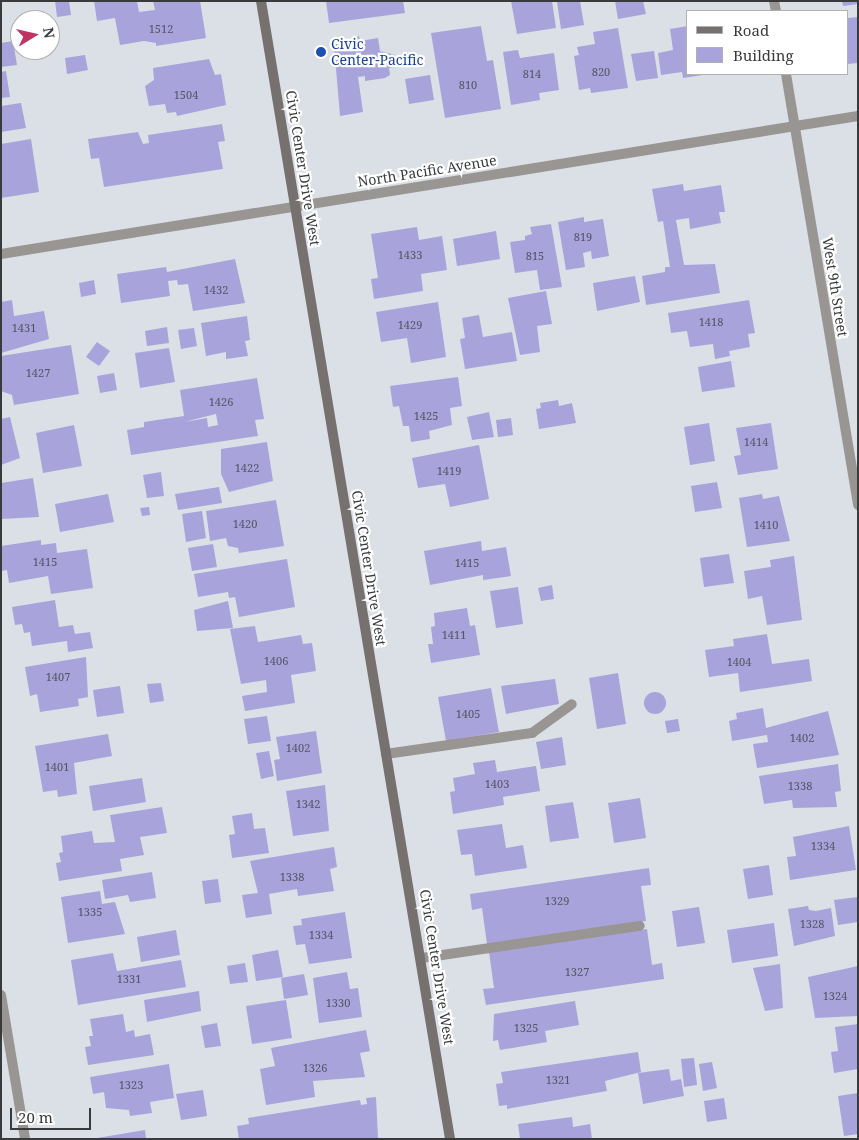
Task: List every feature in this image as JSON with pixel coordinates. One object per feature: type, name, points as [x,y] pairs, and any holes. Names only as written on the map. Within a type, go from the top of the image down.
[{"type":"main road","name":"Civic Center Drive West","points":[[261,1],[386,754],[422,958],[450,1139]]},
{"type":"street","name":"West 9th Street","points":[[786,75],[858,505]]},
{"type":"street","name":"North Pacific Avenue","points":[[1,254],[858,116]]},
{"type":"street","points":[[386,754],[532,733],[572,704]]},
{"type":"street","points":[[422,958],[640,926]]},
{"type":"street","points":[[1,995],[25,1139]]},
{"type":"building","points":[[55,1],[69,1],[71,15],[60,17],[60,10],[56,10]]},
{"type":"building","points":[[94,1],[137,1],[139,12],[155,10],[153,1],[200,1],[206,38],[156,46],[156,43],[144,41],[120,45],[115,18],[97,21]]},
{"type":"building","points":[[326,1],[403,1],[405,13],[329,23]]},
{"type":"building","points":[[511,1],[552,1],[556,28],[517,34]]},
{"type":"building","points":[[580,1],[584,25],[561,29],[557,2]]},
{"type":"building","points":[[615,1],[643,1],[646,14],[618,19]]},
{"type":"building","points":[[842,1],[858,1],[858,4],[843,6]]},
{"type":"building","points":[[858,17],[858,63],[849,64],[849,18]]},
{"type":"building","points":[[481,26],[487,61],[493,60],[501,109],[445,118],[431,33]]},
{"type":"building","points":[[686,26],[686,75],[703,75],[683,78],[682,72],[661,75],[658,53],[673,50],[670,29]]},
{"type":"building","points":[[618,28],[628,88],[591,93],[590,88],[579,90],[574,56],[579,55],[577,47],[595,44],[593,32]]},
{"type":"building","points":[[359,36],[360,41],[378,38],[380,51],[395,55],[397,67],[389,68],[390,75],[385,78],[365,81],[365,76],[358,77],[363,112],[340,116],[334,45]]},
{"type":"building","points":[[10,42],[10,60],[16,60],[17,65],[1,67],[1,43]]},
{"type":"building","points":[[518,50],[520,58],[554,53],[559,90],[539,93],[540,100],[511,105],[503,52]]},
{"type":"building","points":[[654,51],[658,78],[636,81],[631,54]]},
{"type":"building","points":[[85,55],[88,70],[67,74],[65,58]]},
{"type":"building","points":[[209,59],[215,75],[221,74],[226,105],[177,116],[176,112],[167,113],[165,104],[149,106],[145,86],[154,80],[153,68]]},
{"type":"building","points":[[6,71],[10,97],[1,98],[1,72]]},
{"type":"building","points":[[430,75],[434,100],[409,104],[405,79]]},
{"type":"building","points":[[21,103],[26,128],[1,132],[1,106]]},
{"type":"building","points":[[222,124],[225,141],[218,142],[223,169],[104,187],[99,158],[91,159],[88,139],[138,132],[143,144],[149,143],[148,135]]},
{"type":"building","points":[[31,139],[39,192],[1,198],[1,144]]},
{"type":"building","points":[[683,184],[684,191],[721,185],[725,212],[719,212],[721,223],[690,229],[689,218],[676,220],[684,265],[715,264],[720,293],[646,305],[642,276],[665,272],[665,267],[670,267],[663,221],[658,222],[652,189]]},
{"type":"building","points":[[584,217],[584,222],[603,219],[609,256],[592,259],[591,251],[583,253],[585,267],[566,270],[558,222]]},
{"type":"building","points":[[551,224],[562,287],[540,290],[537,270],[515,273],[510,242],[525,240],[525,236],[532,234],[530,227]]},
{"type":"building","points":[[417,227],[419,240],[442,236],[447,270],[421,274],[423,291],[374,299],[371,279],[378,278],[371,234]]},
{"type":"building","points":[[496,231],[500,259],[457,266],[453,239]]},
{"type":"building","points":[[235,259],[245,303],[193,311],[188,284],[178,285],[177,280],[168,281],[170,296],[121,303],[117,274],[166,267],[167,272]]},
{"type":"building","points":[[635,276],[640,302],[597,311],[593,283]]},
{"type":"building","points":[[94,280],[96,294],[81,297],[79,283]]},
{"type":"building","points":[[546,291],[552,324],[537,326],[540,352],[520,355],[508,298]]},
{"type":"building","points":[[12,300],[14,316],[44,311],[49,339],[1,353],[1,302]]},
{"type":"building","points":[[749,300],[755,333],[748,334],[750,347],[729,351],[730,356],[715,359],[713,344],[690,347],[687,331],[671,333],[668,313]]},
{"type":"building","points":[[438,302],[446,357],[411,363],[407,338],[381,342],[376,312]]},
{"type":"building","points":[[479,315],[483,337],[512,332],[517,361],[465,369],[460,339],[465,338],[462,318]]},
{"type":"building","points":[[247,316],[250,340],[245,341],[248,356],[226,359],[226,352],[206,356],[201,323]]},
{"type":"building","points":[[167,327],[169,343],[147,346],[145,331]]},
{"type":"building","points":[[194,328],[197,346],[181,349],[178,330]]},
{"type":"building","points":[[97,342],[110,351],[99,366],[86,357]]},
{"type":"building","points":[[71,345],[79,394],[14,405],[12,395],[1,391],[1,356]]},
{"type":"building","points":[[169,348],[175,382],[140,388],[135,353]]},
{"type":"building","points":[[731,361],[735,387],[702,392],[698,367]]},
{"type":"building","points":[[114,373],[117,390],[100,393],[97,376]]},
{"type":"building","points":[[458,377],[462,406],[450,408],[452,425],[429,431],[430,439],[411,442],[409,426],[403,426],[399,406],[393,407],[390,386]]},
{"type":"building","points":[[257,378],[264,419],[255,420],[258,436],[131,455],[127,430],[144,427],[144,422],[184,416],[180,390]],"holes":[[[216,414],[218,425],[208,427],[207,418],[184,422]]]},
{"type":"building","points":[[558,400],[559,406],[572,403],[576,423],[539,429],[536,409],[541,408],[540,403]]},
{"type":"building","points":[[489,412],[494,437],[472,440],[467,417]]},
{"type":"building","points":[[10,417],[20,458],[1,465],[1,419]]},
{"type":"building","points":[[511,418],[513,435],[498,437],[496,420]]},
{"type":"building","points":[[709,423],[715,461],[690,465],[684,427]]},
{"type":"building","points":[[771,423],[778,469],[738,475],[734,456],[741,455],[736,428]]},
{"type":"building","points":[[74,425],[82,466],[43,473],[36,433]]},
{"type":"building","points":[[267,442],[273,481],[229,492],[221,474],[221,449]]},
{"type":"building","points":[[479,445],[489,499],[450,507],[445,484],[418,488],[412,458]]},
{"type":"building","points":[[161,472],[164,496],[147,498],[143,475]]},
{"type":"building","points":[[33,478],[39,517],[1,519],[1,483]]},
{"type":"building","points":[[717,482],[722,508],[695,512],[691,486]]},
{"type":"building","points":[[219,487],[222,503],[178,510],[175,494]]},
{"type":"building","points":[[108,494],[114,522],[60,532],[55,504]]},
{"type":"building","points":[[762,494],[763,499],[779,496],[790,541],[747,547],[739,498]]},
{"type":"building","points":[[276,500],[284,546],[239,553],[238,548],[228,546],[226,538],[210,541],[206,511]]},
{"type":"building","points":[[149,507],[150,515],[142,516],[140,508]]},
{"type":"building","points":[[202,511],[206,538],[186,542],[182,514]]},
{"type":"building","points":[[41,540],[41,545],[56,543],[57,553],[87,549],[93,588],[51,594],[48,576],[9,583],[7,570],[1,571],[1,546]]},
{"type":"building","points":[[481,541],[482,551],[506,547],[511,576],[483,580],[483,575],[430,585],[424,551]]},
{"type":"building","points":[[213,544],[217,567],[192,571],[188,548]]},
{"type":"building","points":[[729,554],[734,583],[704,587],[700,558]]},
{"type":"building","points":[[794,556],[802,620],[767,625],[762,596],[748,599],[744,571],[771,567],[770,560]]},
{"type":"building","points":[[287,559],[295,607],[239,617],[235,597],[229,598],[228,592],[198,597],[194,574]]},
{"type":"building","points":[[552,585],[554,599],[541,601],[538,588]]},
{"type":"building","points":[[518,587],[523,624],[496,628],[490,591]]},
{"type":"building","points":[[55,600],[59,627],[73,625],[75,634],[90,632],[93,648],[68,652],[67,641],[32,646],[30,632],[24,633],[22,624],[15,625],[12,607]]},
{"type":"building","points":[[228,601],[233,628],[197,631],[194,610]]},
{"type":"building","points":[[467,608],[470,626],[475,625],[480,655],[431,663],[428,644],[433,644],[431,627],[435,626],[434,613]]},
{"type":"building","points":[[255,626],[258,642],[301,635],[303,644],[312,643],[316,671],[291,675],[295,703],[245,711],[242,696],[267,692],[266,680],[241,684],[230,629]]},
{"type":"building","points":[[767,634],[772,664],[809,659],[812,681],[740,692],[738,673],[709,677],[705,650],[734,646],[733,639]]},
{"type":"building","points":[[86,657],[88,697],[78,699],[79,706],[40,712],[37,694],[30,696],[25,667]]},
{"type":"building","points":[[618,673],[626,724],[597,729],[589,678]]},
{"type":"building","points":[[555,679],[559,704],[506,714],[501,686]]},
{"type":"building","points":[[161,683],[164,701],[150,703],[147,684]]},
{"type":"building","points":[[120,686],[124,713],[97,717],[93,690]]},
{"type":"building","points":[[491,688],[499,732],[446,741],[438,697]]},
{"type":"building","points":[[655,692],[663,695],[666,703],[663,711],[655,714],[647,711],[644,703],[647,695]]},
{"type":"building","points":[[763,708],[766,728],[828,711],[839,755],[757,768],[753,744],[768,742],[767,735],[732,741],[729,721],[737,719],[736,713]]},
{"type":"building","points":[[267,716],[271,741],[248,744],[244,719]]},
{"type":"building","points":[[678,719],[680,731],[667,733],[665,721]]},
{"type":"building","points":[[316,731],[322,773],[277,781],[274,760],[280,759],[276,737]]},
{"type":"building","points":[[108,734],[112,756],[74,763],[77,794],[58,797],[57,790],[43,792],[35,746]]},
{"type":"building","points":[[562,737],[566,765],[541,769],[536,742]]},
{"type":"building","points":[[269,751],[274,776],[261,779],[256,753]]},
{"type":"building","points":[[495,760],[497,772],[536,766],[540,791],[503,797],[504,805],[453,814],[450,792],[455,791],[453,778],[475,774],[473,763]]},
{"type":"building","points":[[838,764],[841,791],[835,792],[837,807],[793,808],[792,800],[764,804],[759,776]]},
{"type":"building","points":[[142,778],[146,802],[93,811],[89,786]]},
{"type":"building","points":[[325,785],[329,831],[293,836],[286,791]]},
{"type":"building","points":[[640,798],[646,838],[614,843],[608,803]]},
{"type":"building","points":[[573,802],[579,838],[550,842],[545,806]]},
{"type":"building","points":[[162,807],[167,833],[140,837],[144,855],[120,859],[122,871],[59,881],[56,863],[61,862],[59,853],[63,852],[61,836],[92,831],[94,843],[115,842],[110,815]]},
{"type":"building","points":[[252,813],[254,829],[265,828],[269,853],[232,858],[229,835],[235,834],[232,816]]},
{"type":"building","points":[[502,824],[506,848],[523,845],[527,868],[475,876],[472,854],[461,855],[457,830]]},
{"type":"building","points":[[849,826],[856,870],[790,880],[787,857],[796,856],[793,837]]},
{"type":"building","points":[[334,847],[337,867],[330,869],[334,891],[298,896],[297,889],[269,894],[272,914],[246,918],[242,895],[258,893],[250,861]]},
{"type":"building","points":[[769,865],[773,895],[748,899],[743,869]]},
{"type":"building","points":[[649,868],[651,885],[641,886],[646,921],[487,944],[482,908],[472,910],[470,894]]},
{"type":"building","points":[[152,872],[156,898],[130,902],[128,895],[105,899],[102,880]]},
{"type":"building","points":[[218,879],[221,902],[205,904],[202,881]]},
{"type":"building","points":[[100,891],[102,904],[115,902],[125,934],[68,943],[61,897]]},
{"type":"building","points":[[858,897],[858,922],[838,925],[834,900]]},
{"type":"building","points":[[808,906],[809,910],[816,911],[831,908],[835,936],[794,946],[788,909]]},
{"type":"building","points":[[699,907],[705,943],[677,947],[672,911]]},
{"type":"building","points":[[345,912],[352,958],[309,964],[305,944],[296,945],[293,926],[302,925],[301,919]]},
{"type":"building","points":[[774,923],[778,956],[732,963],[727,930]]},
{"type":"building","points":[[647,929],[652,965],[662,963],[664,979],[486,1005],[483,989],[494,988],[489,952]]},
{"type":"building","points":[[176,930],[180,955],[141,962],[137,937]]},
{"type":"building","points":[[278,950],[283,977],[256,981],[252,955]]},
{"type":"building","points":[[113,953],[117,971],[181,960],[186,987],[78,1005],[71,960]]},
{"type":"building","points":[[245,963],[248,982],[230,984],[227,966]]},
{"type":"building","points":[[780,964],[783,1008],[765,1011],[753,968]]},
{"type":"building","points":[[858,966],[858,1016],[815,1018],[808,977]]},
{"type":"building","points":[[347,972],[350,989],[358,988],[362,1017],[319,1023],[313,978]]},
{"type":"building","points":[[304,974],[308,995],[284,999],[281,978]]},
{"type":"building","points":[[199,991],[201,1011],[147,1022],[144,1000]]},
{"type":"building","points":[[286,1000],[292,1038],[252,1044],[246,1006]]},
{"type":"building","points":[[575,1001],[579,1025],[545,1031],[547,1042],[500,1050],[498,1040],[493,1041],[494,1014]]},
{"type":"building","points":[[123,1014],[126,1032],[134,1030],[135,1037],[150,1034],[154,1055],[88,1065],[85,1047],[91,1046],[89,1036],[93,1036],[90,1019]]},
{"type":"building","points":[[217,1023],[221,1046],[205,1048],[201,1026]]},
{"type":"building","points":[[858,1024],[858,1069],[834,1073],[831,1052],[838,1051],[835,1027]]},
{"type":"building","points":[[366,1030],[370,1051],[360,1053],[365,1077],[313,1081],[315,1097],[266,1105],[260,1069],[275,1066],[271,1048]]},
{"type":"building","points":[[638,1052],[641,1072],[605,1081],[607,1091],[507,1109],[507,1105],[499,1106],[496,1084],[503,1083],[501,1072]]},
{"type":"building","points":[[694,1058],[697,1085],[684,1087],[681,1059]]},
{"type":"building","points":[[712,1062],[717,1088],[703,1091],[699,1064]]},
{"type":"building","points":[[169,1064],[174,1098],[150,1102],[152,1113],[130,1116],[129,1110],[106,1108],[104,1092],[93,1094],[90,1077]]},
{"type":"building","points":[[669,1069],[671,1081],[681,1079],[684,1096],[643,1104],[638,1073]]},
{"type":"building","points":[[203,1090],[207,1116],[181,1120],[176,1094]]},
{"type":"building","points":[[858,1093],[858,1134],[844,1136],[838,1096]]},
{"type":"building","points":[[376,1097],[378,1138],[239,1139],[237,1126],[249,1124],[248,1118],[360,1100],[361,1105],[367,1104],[366,1098]]},
{"type":"building","points":[[724,1098],[727,1119],[707,1122],[704,1101]]},
{"type":"building","points":[[572,1117],[573,1127],[590,1124],[592,1139],[520,1139],[518,1124]]},
{"type":"building","points":[[145,1130],[146,1139],[97,1139],[97,1138]]},
{"type":"place","name":"Civic Center-Pacific","points":[[321,52]]}]
